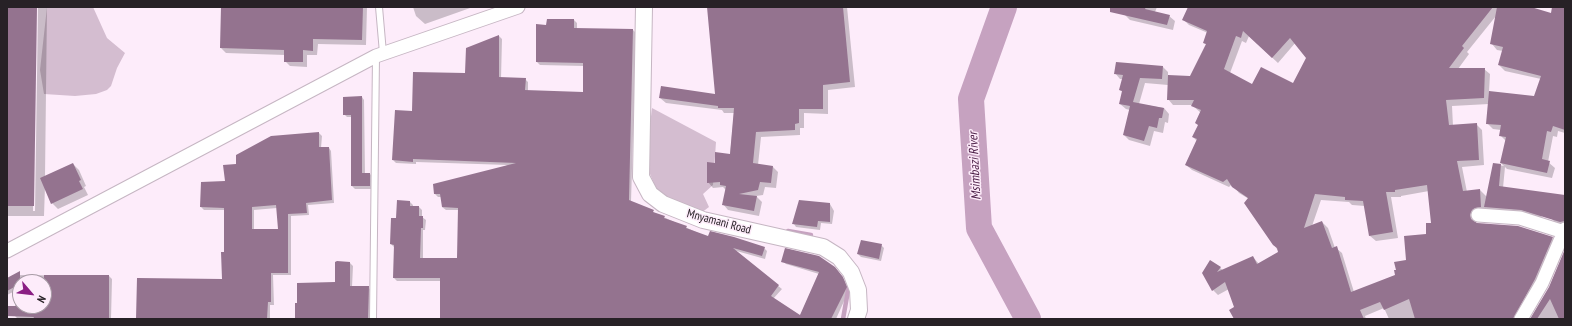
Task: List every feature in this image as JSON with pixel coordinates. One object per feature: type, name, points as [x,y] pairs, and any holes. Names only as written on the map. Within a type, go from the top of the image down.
[{"type":"street","points":[[7,251],[380,55],[518,7]]},
{"type":"street","name":"Mnyamani Road","points":[[644,7],[641,177],[650,194],[664,204],[703,220],[823,247],[839,257],[851,272],[858,290],[859,310],[856,319]]},
{"type":"street","points":[[1478,215],[1520,218],[1564,231],[1542,283],[1521,319]]},
{"type":"lane","points":[[373,319],[380,55],[379,7]]},
{"type":"shaded area","points":[[47,7],[93,7],[107,38],[125,53],[117,68],[111,86],[107,90],[96,94],[75,96],[44,94],[40,70]]},
{"type":"shaded area","points":[[652,108],[716,142],[713,185],[703,194],[709,207],[701,213],[658,193],[650,174],[648,141]]},
{"type":"building","points":[[7,7],[37,7],[34,206],[7,206]]},
{"type":"building","points":[[221,7],[363,7],[362,40],[313,39],[313,51],[303,50],[303,62],[284,62],[284,50],[220,48]]},
{"type":"building","points":[[707,7],[843,7],[850,82],[823,85],[823,109],[799,109],[799,123],[795,124],[795,130],[756,132],[753,163],[773,166],[771,183],[760,182],[758,190],[739,194],[757,196],[754,211],[722,205],[726,186],[720,185],[720,182],[707,183],[707,162],[715,163],[715,152],[730,154],[734,108],[718,108],[718,106],[659,98],[661,86],[715,94]]},
{"type":"building","points":[[1110,7],[1146,7],[1145,9],[1170,15],[1167,25],[1110,12]]},
{"type":"building","points":[[1188,7],[1493,7],[1462,46],[1464,48],[1449,68],[1485,68],[1484,98],[1446,100],[1449,125],[1477,123],[1479,160],[1457,161],[1463,191],[1480,189],[1481,207],[1472,210],[1470,215],[1471,219],[1477,223],[1518,226],[1553,237],[1535,279],[1513,319],[1415,319],[1409,299],[1384,310],[1380,302],[1360,310],[1364,319],[1234,319],[1229,310],[1234,307],[1225,282],[1212,291],[1202,273],[1210,260],[1221,267],[1217,272],[1253,256],[1257,264],[1278,252],[1277,248],[1273,245],[1244,203],[1248,198],[1232,187],[1227,179],[1223,182],[1185,165],[1197,139],[1192,137],[1198,125],[1195,123],[1201,110],[1191,106],[1194,100],[1167,100],[1168,75],[1190,76],[1206,44],[1203,43],[1207,31],[1182,20]],"holes":[[[1243,31],[1272,58],[1290,38],[1306,58],[1293,83],[1261,67],[1252,84],[1224,69],[1236,36],[1241,38]],[[1427,185],[1431,223],[1426,223],[1426,234],[1404,236],[1406,260],[1394,262],[1396,270],[1394,270],[1395,275],[1351,292],[1337,246],[1332,248],[1322,221],[1304,228],[1315,194],[1345,197],[1345,200],[1363,201],[1369,236],[1393,232],[1386,192],[1395,192],[1395,190]]]},
{"type":"building","points":[[1497,7],[1531,7],[1551,13],[1552,7],[1565,7],[1565,130],[1553,126],[1551,132],[1547,131],[1542,159],[1550,161],[1547,173],[1500,163],[1506,137],[1499,136],[1501,125],[1486,124],[1489,91],[1534,96],[1541,76],[1498,65],[1503,47],[1490,44]]},
{"type":"building","points":[[547,19],[574,19],[574,28],[633,29],[629,200],[654,210],[653,212],[665,216],[664,218],[687,226],[686,228],[708,236],[710,231],[765,247],[762,256],[733,248],[779,285],[771,296],[800,315],[819,272],[781,262],[785,248],[819,256],[835,267],[843,277],[847,287],[831,319],[440,319],[440,278],[393,278],[394,245],[390,244],[391,218],[396,218],[397,200],[410,201],[410,206],[419,206],[419,216],[423,216],[420,258],[457,258],[458,208],[442,207],[440,194],[434,194],[433,184],[516,163],[413,159],[413,162],[392,160],[395,110],[412,111],[413,72],[465,73],[466,48],[499,35],[499,77],[526,78],[525,90],[583,92],[583,63],[536,62],[536,24],[546,25]]},
{"type":"building","points":[[1116,62],[1163,66],[1162,79],[1140,78],[1133,102],[1164,108],[1162,118],[1159,118],[1157,128],[1149,126],[1144,141],[1123,135],[1130,106],[1119,104],[1122,91],[1119,90],[1123,75],[1114,74]]},
{"type":"building","points":[[362,96],[362,173],[370,173],[370,186],[351,186],[351,115],[343,115],[343,97]]},
{"type":"building","points":[[319,132],[319,147],[329,147],[332,200],[306,203],[307,213],[288,214],[288,273],[271,273],[271,302],[268,302],[267,319],[136,319],[137,278],[222,279],[221,252],[224,252],[224,208],[200,207],[201,182],[225,181],[223,165],[236,164],[236,155],[271,136]],"holes":[[[276,205],[278,229],[252,229],[252,207]]]},
{"type":"building","points":[[73,163],[81,180],[79,181],[83,189],[51,204],[40,178]]},
{"type":"building","points":[[1493,163],[1501,164],[1499,186],[1565,195],[1565,221],[1560,222],[1521,210],[1484,207]]},
{"type":"building","points":[[799,200],[830,203],[830,222],[818,221],[817,227],[792,224]]},
{"type":"building","points":[[861,240],[882,244],[879,259],[857,254]]},
{"type":"building","points":[[1565,249],[1565,319],[1559,319],[1550,299],[1537,319],[1530,319],[1549,287]]},
{"type":"building","points":[[335,262],[350,262],[350,286],[369,286],[368,319],[295,319],[297,283],[335,282]]},
{"type":"building","points":[[12,275],[12,288],[7,291],[7,278]]},
{"type":"building","points":[[52,275],[109,275],[109,319],[33,319],[34,317],[7,316],[7,306],[12,306],[12,314],[52,314]]},
{"type":"waterway","name":"Msimbazi River","points":[[1004,7],[971,99],[979,228],[1028,319]]},
{"type":"waterway","points":[[788,231],[811,235]]},
{"type":"waterway","points":[[843,319],[849,285]]}]
